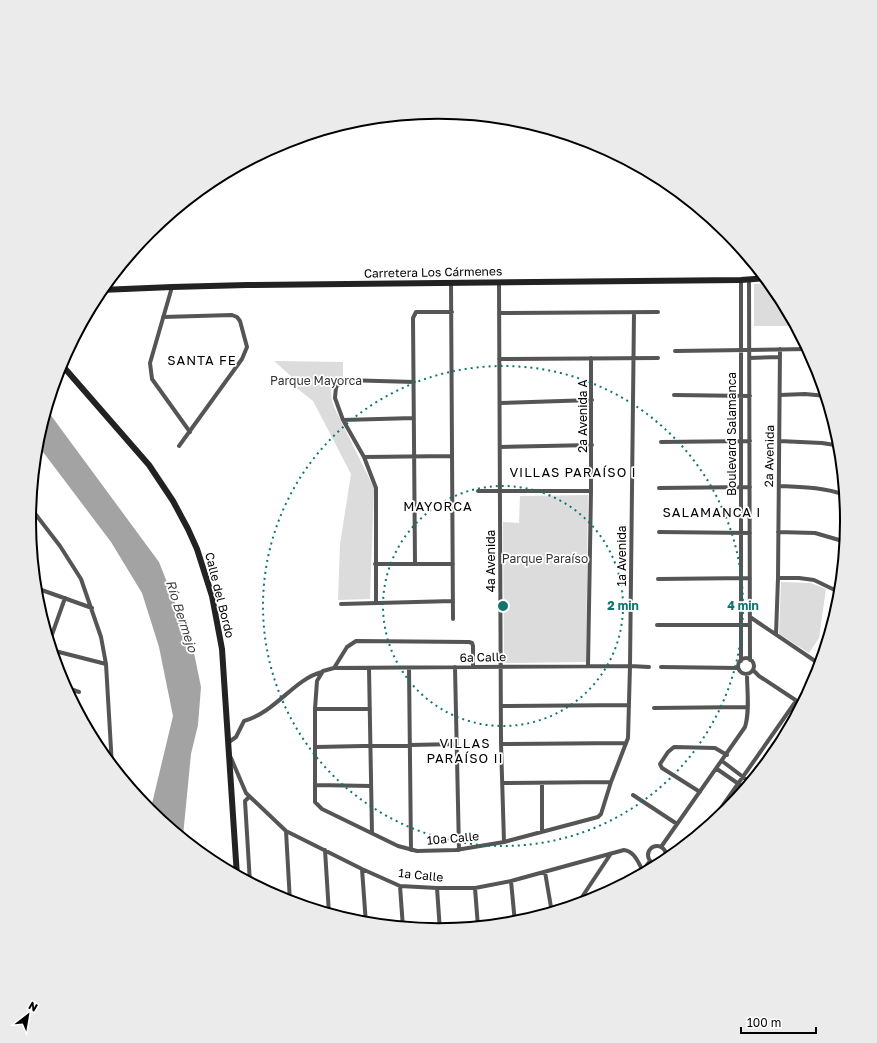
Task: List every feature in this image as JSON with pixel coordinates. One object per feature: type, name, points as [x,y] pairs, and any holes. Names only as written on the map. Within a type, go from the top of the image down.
[{"type":"main road","name":"Carretera Los Cármenes","points":[[110,290],[172,287],[451,282],[741,280],[760,278]]},
{"type":"main road","name":"Calle del Bordo","points":[[66,370],[149,465],[173,501],[197,548],[212,596],[222,649],[237,870]]},
{"type":"street","name":"Boulevard Salamanca","points":[[749,279],[750,660]]},
{"type":"street","name":"Boulevard Salamanca","points":[[741,280],[741,661]]},
{"type":"street","points":[[451,282],[453,619]]},
{"type":"street","name":"4a Avenida","points":[[499,282],[501,744],[504,842]]},
{"type":"street","points":[[172,287],[150,363],[152,379],[190,432]]},
{"type":"street","points":[[415,564],[413,318],[416,312],[452,312]]},
{"type":"street","name":"1a Avenida","points":[[598,817],[604,808],[611,782],[628,738],[635,358],[634,312]]},
{"type":"street","points":[[499,313],[658,312]]},
{"type":"street","points":[[163,317],[232,315],[237,317],[240,321],[247,347],[246,352],[180,446]]},
{"type":"street","name":"2a Avenida","points":[[776,634],[778,578],[780,349]]},
{"type":"street","points":[[675,351],[802,349]]},
{"type":"street","points":[[750,358],[780,357]]},
{"type":"street","name":"2a Avenida A","points":[[588,666],[592,445],[591,358]]},
{"type":"street","points":[[499,359],[658,358]]},
{"type":"street","points":[[376,603],[376,488],[364,456],[343,420],[335,398],[336,387],[344,380],[414,382]]},
{"type":"street","points":[[780,395],[805,394],[821,396]]},
{"type":"street","points":[[674,395],[750,396]]},
{"type":"street","points":[[500,403],[592,400]]},
{"type":"street","points":[[343,420],[414,418]]},
{"type":"street","points":[[661,442],[750,441]]},
{"type":"street","points":[[779,441],[833,445]]},
{"type":"street","points":[[500,447],[592,445]]},
{"type":"street","points":[[364,456],[452,456]]},
{"type":"street","points":[[779,486],[814,487],[840,493]]},
{"type":"street","points":[[659,488],[750,487]]},
{"type":"street","points":[[478,491],[591,491]]},
{"type":"street","points":[[36,515],[60,546],[81,579],[92,608],[101,637],[106,664],[111,756]]},
{"type":"street","points":[[659,532],[750,533]]},
{"type":"street","points":[[778,532],[815,533],[840,540]]},
{"type":"street","points":[[375,564],[453,564]]},
{"type":"street","points":[[658,579],[750,578]]},
{"type":"street","points":[[778,578],[814,580],[835,590]]},
{"type":"street","points":[[42,591],[92,608]]},
{"type":"street","points":[[53,635],[65,598]]},
{"type":"street","points":[[341,604],[453,601]]},
{"type":"street","points":[[750,617],[816,661]]},
{"type":"street","points":[[657,625],[750,625]]},
{"type":"street","points":[[334,668],[347,647],[356,641],[469,642],[472,643],[473,646],[473,667]]},
{"type":"street","points":[[57,651],[106,664]]},
{"type":"street","points":[[721,808],[796,701],[759,676],[753,670],[754,665],[750,660],[746,659],[741,661],[738,668]]},
{"type":"street","name":"6a Calle","points":[[228,742],[236,737],[244,721],[255,718],[276,704],[314,674],[334,668],[501,666],[649,667]]},
{"type":"street","points":[[455,667],[459,850]]},
{"type":"street","points":[[369,668],[372,833]]},
{"type":"street","points":[[409,668],[411,850]]},
{"type":"street","points":[[661,668],[738,668],[741,672],[746,674]]},
{"type":"street","points":[[746,674],[753,670]]},
{"type":"street","points":[[321,673],[317,681],[315,709],[316,785],[371,786]]},
{"type":"street","points":[[661,848],[745,727],[747,707],[746,674]]},
{"type":"street","points":[[73,690],[79,692]]},
{"type":"street","points":[[501,706],[629,705]]},
{"type":"street","points":[[654,708],[747,707]]},
{"type":"street","points":[[315,709],[370,709]]},
{"type":"street","points":[[501,744],[626,743]]},
{"type":"street","points":[[316,747],[457,744]]},
{"type":"street","points":[[700,792],[662,768],[660,764],[668,752],[674,747],[715,748],[727,755]]},
{"type":"street","name":"1a Calle","points":[[230,756],[246,793],[286,831],[362,869],[400,886],[475,888],[511,881],[624,850],[628,850],[634,855],[642,869]]},
{"type":"street","points":[[722,761],[747,780]]},
{"type":"street","points":[[717,769],[742,786]]},
{"type":"street","points":[[502,783],[611,782]]},
{"type":"street","points":[[542,783],[542,832]]},
{"type":"street","name":"10a Calle","points":[[316,785],[315,802],[317,806],[398,846],[411,850],[459,850],[504,842],[598,817]]},
{"type":"street","points":[[633,795],[677,824]]},
{"type":"street","points":[[249,797],[245,801],[250,877]]},
{"type":"street","points":[[286,831],[290,895]]},
{"type":"street","points":[[643,868],[650,861],[648,854],[650,849],[655,846],[661,848],[664,850],[665,854]]},
{"type":"street","points":[[325,850],[328,908]]},
{"type":"street","points":[[581,898],[610,854]]},
{"type":"street","points":[[362,869],[365,917]]},
{"type":"street","points":[[545,872],[551,908]]},
{"type":"street","points":[[511,881],[514,917]]},
{"type":"street","points":[[400,886],[403,922]]},
{"type":"street","points":[[437,888],[440,924]]},
{"type":"street","points":[[475,888],[478,922]]},
{"type":"green space","points":[[763,283],[790,326],[754,326],[754,284]]},
{"type":"green space","name":"Parque Mayorca","points":[[274,361],[343,362],[343,378],[335,383],[331,390],[334,407],[374,488],[370,599],[338,600],[340,544],[351,474],[313,401],[289,382],[292,377]]},
{"type":"green space","name":"Parque Paraíso","points":[[588,495],[586,662],[504,663],[503,522],[519,523],[520,496]]},
{"type":"green space","points":[[781,582],[811,583],[826,589],[819,638],[809,653],[779,634]]},
{"type":"shaded area","points":[[51,415],[159,562],[193,648],[201,687],[198,725],[191,754],[184,833],[152,804],[173,716],[159,647],[142,593],[111,542],[42,451]]},
{"type":"district","name":"SANTA FE","points":[[202,360]]},
{"type":"district","name":"VILLAS PARAÍSO I","points":[[573,472]]},
{"type":"district","name":"MAYORCA","points":[[438,506]]},
{"type":"district","name":"SALAMANCA I","points":[[712,512]]},
{"type":"district","name":"VILLAS PARAÍSO II","points":[[465,750]]},
{"type":"water label","name":"Río Bermejo","points":[[182,616]]}]
